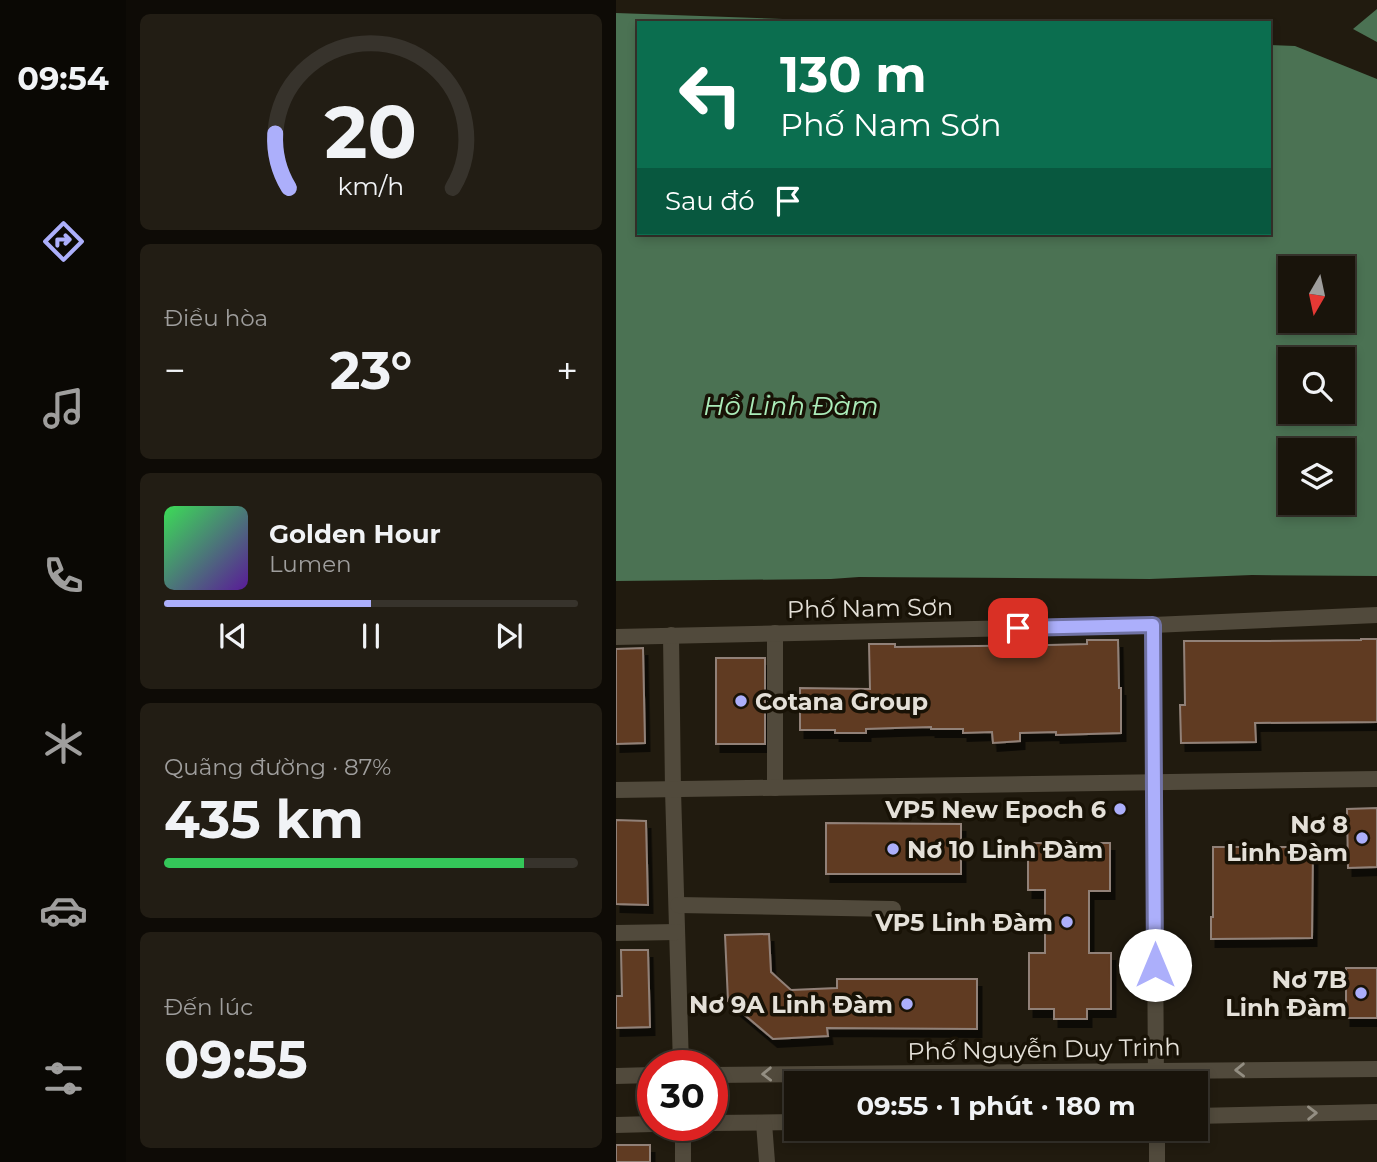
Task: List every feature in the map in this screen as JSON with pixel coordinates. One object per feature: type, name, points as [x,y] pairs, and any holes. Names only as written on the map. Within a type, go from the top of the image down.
[{"type":"street","name":"Phố Nam Sơn","points":[[616,637],[1153,625],[1377,615]]},
{"type":"street","points":[[1153,625],[1156,1071]]},
{"type":"street","points":[[775,633],[775,788]]},
{"type":"street","points":[[671,635],[681,1050]]},
{"type":"street","points":[[616,790],[1377,779]]},
{"type":"street","points":[[678,905],[893,909]]},
{"type":"street","points":[[616,933],[677,932]]},
{"type":"street","name":"Phố Nguyễn Duy Trinh","points":[[1208,1075],[1377,1069]]},
{"type":"street","points":[[616,1076],[637,1075]]},
{"type":"street","name":"Phố Nguyễn Duy Trinh","points":[[728,1075],[784,1075]]},
{"type":"street","points":[[1208,1115],[1377,1112]]},
{"type":"street","points":[[728,1123],[784,1122]]},
{"type":"street","points":[[764,1123],[767,1162]]},
{"type":"street","points":[[616,1125],[637,1124]]},
{"type":"street","points":[[682,1141],[683,1162]]},
{"type":"street","points":[[1157,1141],[1157,1162]]},
{"type":"water","points":[[1377,9],[1377,42],[1353,29]]},
{"type":"water","name":"Hồ Linh Đàm","points":[[616,13],[838,21],[637,21],[637,235],[1271,235],[1271,45],[1295,46],[1377,79],[1377,576],[1252,575],[1150,579],[859,577],[616,581]]},
{"type":"building","points":[[1377,639],[1377,722],[1255,723],[1256,742],[1181,743],[1180,705],[1185,705],[1184,641]]},
{"type":"building","points":[[1087,640],[1118,640],[1121,733],[1020,733],[1020,741],[993,743],[992,732],[963,733],[963,729],[866,729],[866,733],[800,730],[800,688],[870,689],[869,644],[895,644],[895,647],[1049,645],[1087,644]]},
{"type":"building","points":[[643,648],[645,743],[616,744],[616,649]]},
{"type":"building","name":"Cotana Group","points":[[716,658],[765,658],[765,744],[716,744]]},
{"type":"building","name":"Nơ 8 Linh Đàm","points":[[1377,808],[1377,867],[1348,868],[1347,809]]},
{"type":"building","points":[[616,820],[646,821],[648,905],[616,904]]},
{"type":"building","name":"Nơ 10 Linh Đàm","points":[[826,823],[961,824],[961,874],[826,874]]},
{"type":"building","name":"VP5 Linh Đàm","points":[[1028,843],[1110,843],[1110,891],[1089,891],[1089,953],[1111,953],[1111,1009],[1087,1009],[1087,1019],[1054,1019],[1054,1009],[1029,1009],[1029,953],[1045,953],[1045,890],[1028,890]]},
{"type":"building","points":[[1213,847],[1313,847],[1312,938],[1211,939]]},
{"type":"building","points":[[769,934],[771,972],[791,990],[837,988],[837,979],[977,979],[977,1029],[827,1028],[828,1036],[773,1039],[728,1001],[725,935]]},
{"type":"building","points":[[621,950],[648,950],[650,1027],[616,1028],[616,996],[622,996]]},
{"type":"building","name":"Nơ 7B Linh Đàm","points":[[1346,968],[1377,968],[1377,1018],[1346,1018]]},
{"type":"building","points":[[616,1145],[650,1145],[650,1162],[616,1162]]},
{"type":"place","name":"Cotana Group","points":[[741,701]]},
{"type":"place","name":"VP5 New Epoch 6","points":[[1120,809]]},
{"type":"place","name":"Nơ 8 Linh Đàm","points":[[1362,838]]},
{"type":"place","name":"Nơ 10 Linh Đàm","points":[[893,849]]},
{"type":"place","name":"VP5 Linh Đàm","points":[[1067,922]]},
{"type":"place","name":"Nơ 7B Linh Đàm","points":[[1361,993]]},
{"type":"place","name":"Nơ 9A Linh Đàm","points":[[907,1004]]},
{"type":"route","points":[[1018,628],[1153,625],[1155,965]]}]
